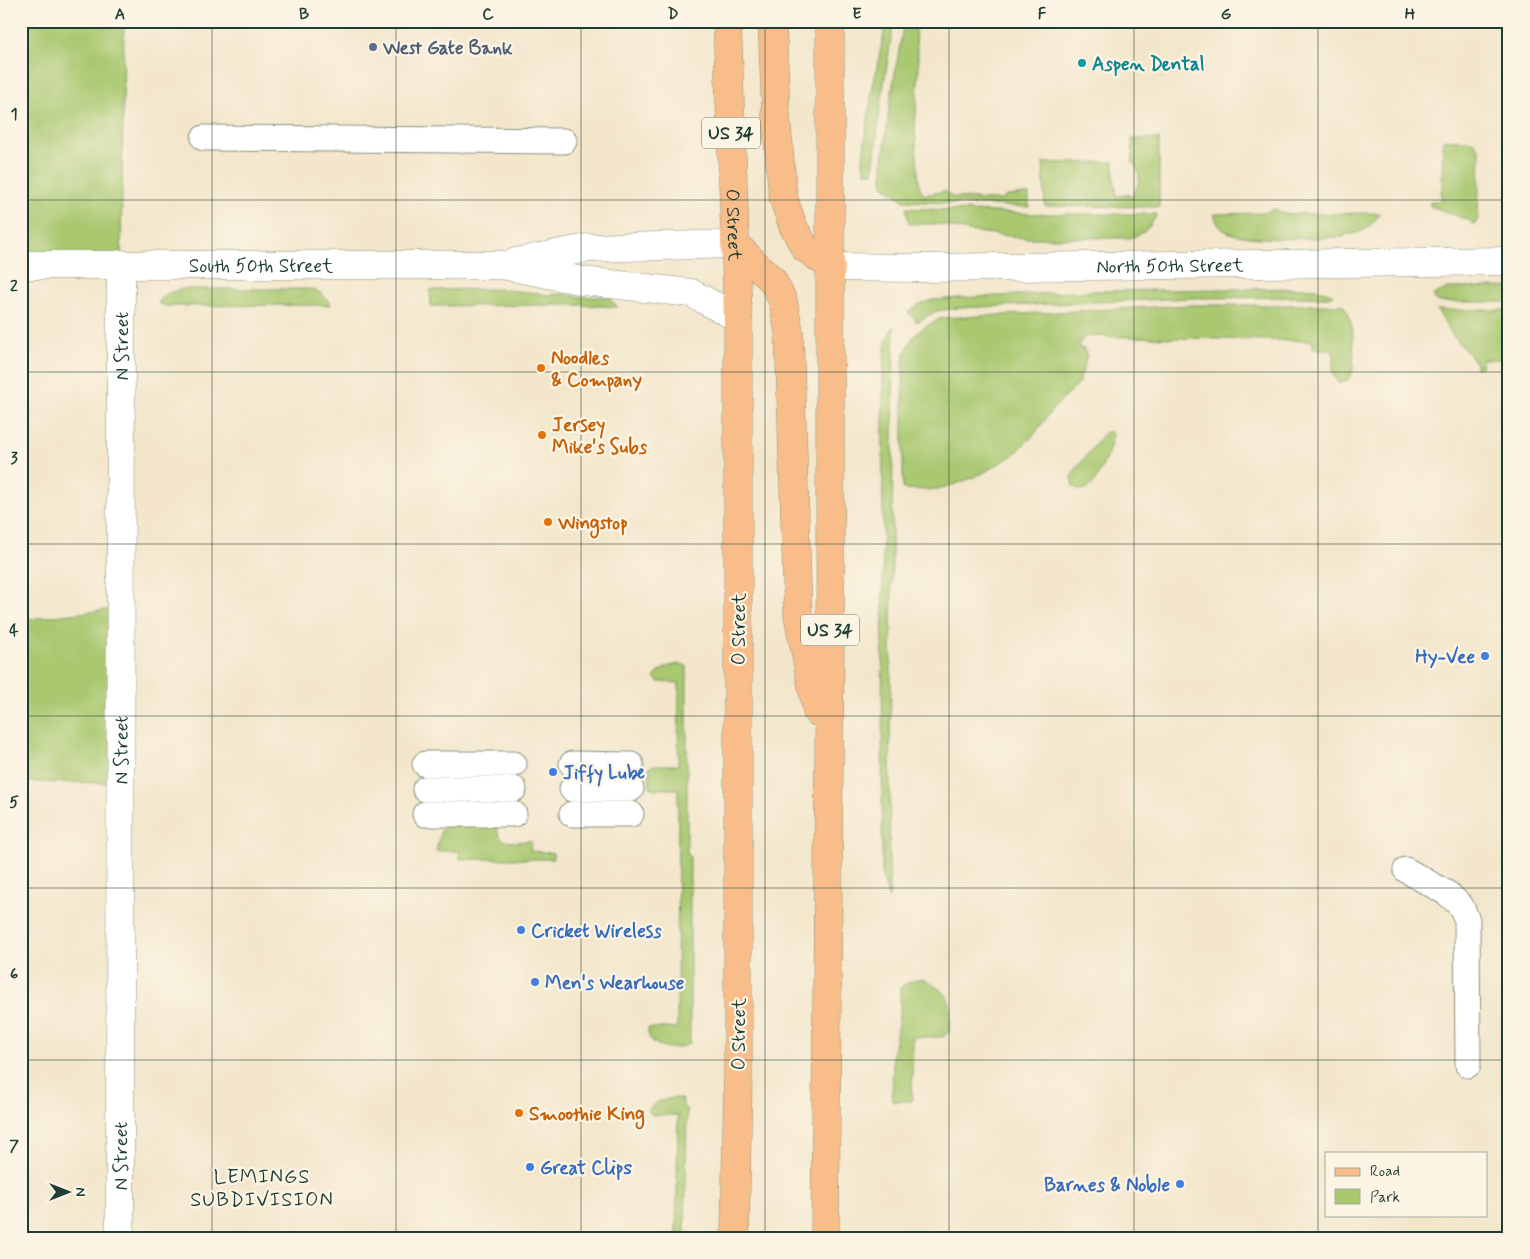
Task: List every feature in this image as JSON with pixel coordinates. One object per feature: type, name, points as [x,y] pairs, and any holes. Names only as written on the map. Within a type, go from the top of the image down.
[{"type":"main road","name":"O Street","points":[[727,21],[738,318],[738,1074],[735,1238]]},
{"type":"main road","points":[[772,21],[776,115],[783,197],[793,226],[805,248],[831,267]]},
{"type":"main road","name":"US 34","points":[[825,1238],[829,770],[830,21]]},
{"type":"main road","points":[[735,244],[773,281],[783,301],[789,331],[798,615],[829,770]]},
{"type":"street","name":"South 50th Street","points":[[502,265],[588,248],[735,244]]},
{"type":"street","name":"North 50th Street","points":[[831,267],[916,268],[1509,261]]},
{"type":"street","name":"N Street","points":[[120,1238],[122,264]]},
{"type":"street","name":"South 50th Street","points":[[21,265],[502,265],[583,281],[692,293],[738,318]]},
{"type":"lane","points":[[204,138],[564,140]]},
{"type":"lane","points":[[425,764],[514,764]]},
{"type":"lane","points":[[572,764],[631,765]]},
{"type":"lane","points":[[425,789],[514,789]]},
{"type":"lane","points":[[572,789],[630,789]]},
{"type":"lane","points":[[425,814],[514,814]]},
{"type":"lane","points":[[572,814],[630,814]]},
{"type":"lane","points":[[1406,870],[1448,894],[1461,906],[1467,920],[1468,1065]]},
{"type":"green space","points":[[21,21],[124,21],[121,264],[21,265]]},
{"type":"green space","points":[[884,21],[894,21],[880,109],[873,172],[865,172],[863,161],[865,140],[872,91],[884,33]]},
{"type":"green space","points":[[904,21],[914,21],[919,66],[915,129],[919,185],[924,195],[946,191],[952,197],[1001,200],[1007,196],[1029,194],[1029,207],[904,201],[883,185],[883,163],[889,108]]},
{"type":"green space","points":[[1132,139],[1159,139],[1159,207],[1045,206],[1043,163],[1114,162],[1117,197],[1128,194],[1133,196],[1139,175],[1133,163]]},
{"type":"green space","points":[[1443,140],[1469,140],[1475,143],[1478,148],[1480,154],[1478,218],[1476,223],[1472,224],[1471,221],[1430,206],[1430,201],[1441,201]]},
{"type":"green space","points":[[906,208],[1038,214],[1157,214],[1146,229],[1129,238],[1025,238],[968,231],[938,224],[909,224]]},
{"type":"green space","points":[[1274,209],[1290,214],[1380,213],[1373,223],[1365,229],[1344,235],[1344,237],[1299,239],[1247,237],[1233,234],[1220,227],[1214,214],[1264,213]]},
{"type":"green space","points":[[1509,287],[1509,302],[1437,302],[1433,295],[1448,288]]},
{"type":"green space","points":[[1311,288],[1333,295],[1328,297],[1194,298],[957,308],[936,311],[917,322],[908,312],[918,305],[932,300],[959,298],[1091,291]]},
{"type":"green space","points":[[184,289],[308,289],[322,294],[331,305],[165,306],[158,303],[169,293]]},
{"type":"green space","points":[[497,289],[546,295],[563,294],[581,297],[611,297],[611,300],[618,307],[582,305],[431,306],[430,290]]},
{"type":"green space","points":[[1192,305],[1343,305],[1350,318],[1353,334],[1354,359],[1351,376],[1341,383],[1336,380],[1333,373],[1333,350],[1313,349],[1313,341],[1086,336],[1080,344],[1080,348],[1084,349],[1087,356],[1079,383],[1051,411],[1033,436],[1016,453],[983,473],[962,482],[938,489],[903,489],[903,360],[913,338],[927,326],[942,318]]},
{"type":"green space","points":[[1437,310],[1509,310],[1509,359],[1482,359],[1481,367],[1476,368],[1476,363],[1454,337]]},
{"type":"green space","points":[[894,326],[889,898],[882,876],[883,371],[886,342]]},
{"type":"green space","points":[[1105,432],[1110,432],[1113,435],[1102,468],[1091,486],[1079,490],[1073,486],[1073,473]]},
{"type":"green space","points":[[121,608],[121,783],[21,782],[21,620]]},
{"type":"green space","points":[[681,664],[687,666],[690,1043],[679,1048],[673,1048],[653,1042],[648,1033],[648,1028],[677,1028],[678,789],[653,789],[650,786],[649,768],[653,765],[678,765],[679,683],[659,682],[654,678],[666,668]]},
{"type":"green space","points":[[449,825],[497,825],[500,837],[503,840],[513,842],[531,841],[530,851],[553,853],[553,859],[460,859],[459,851],[436,851],[441,830]]},
{"type":"green space","points":[[923,979],[945,994],[948,1000],[950,1005],[949,1032],[943,1037],[913,1037],[912,1101],[892,1101],[893,1054],[900,1011],[900,988],[905,984]]},
{"type":"green space","points":[[676,1098],[683,1100],[683,1108],[687,1109],[685,1238],[676,1238],[678,1115],[652,1115],[648,1111],[657,1103]]},
{"type":"place","name":"West Gate Bank","points":[[373,47]]},
{"type":"place","name":"Aspen Dental","points":[[1082,63]]},
{"type":"place","name":"Noodles & Company","points":[[541,368]]},
{"type":"place","name":"Jersey Mike's Subs","points":[[542,435]]},
{"type":"place","name":"Wingstop","points":[[548,522]]},
{"type":"place","name":"Hy-Vee","points":[[1485,656]]},
{"type":"place","name":"Jiffy Lube","points":[[553,772]]},
{"type":"place","name":"Cricket Wireless","points":[[521,930]]},
{"type":"place","name":"Men's Wearhouse","points":[[535,982]]},
{"type":"place","name":"Smoothie King","points":[[519,1113]]},
{"type":"place","name":"Great Clips","points":[[530,1167]]},
{"type":"place","name":"Barnes & Noble","points":[[1180,1184]]},
{"type":"district","name":"LEMINGS SUBDIVISION","points":[[262,1188]]}]
